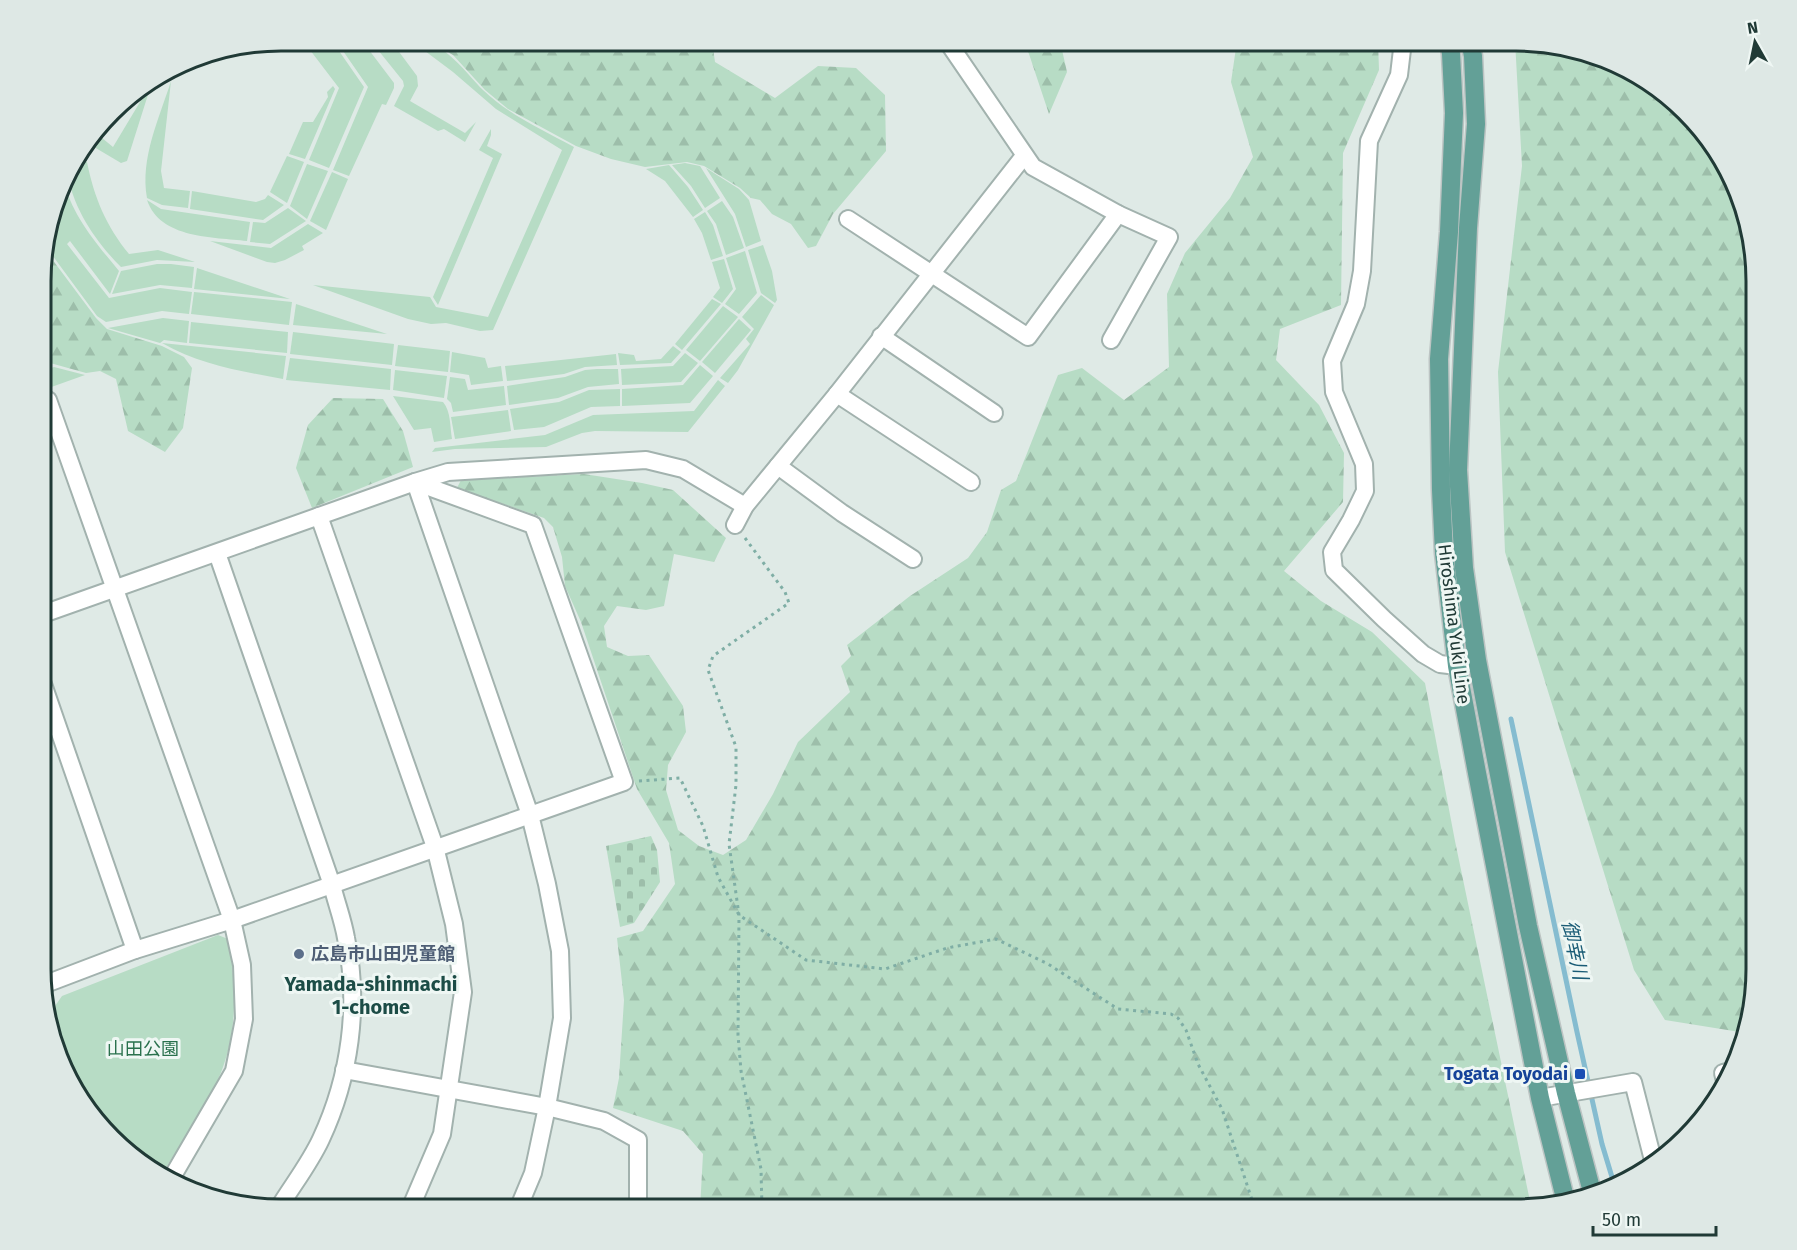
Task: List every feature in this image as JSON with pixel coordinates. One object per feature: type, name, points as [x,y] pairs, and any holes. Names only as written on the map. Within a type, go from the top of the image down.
[{"type":"main road","name":"Hiroshima Yuki Line","points":[[1451,51],[1454,113],[1449,232],[1439,359],[1444,553],[1457,666],[1540,1098],[1564,1194]]},
{"type":"main road","name":"Hiroshima Yuki Line","points":[[1472,51],[1476,124],[1468,228],[1458,470],[1464,568],[1477,660],[1528,926],[1566,1093],[1591,1187]]},
{"type":"street","points":[[954,51],[1033,167],[1118,214],[1168,237],[1111,340]]},
{"type":"street","points":[[1402,51],[1399,75],[1369,141],[1362,271],[1356,304],[1332,361],[1334,392],[1364,464],[1365,491],[1332,552],[1334,570],[1423,654],[1440,664],[1457,666],[1477,660]]},
{"type":"street","points":[[735,525],[745,506],[837,394],[1024,156]]},
{"type":"street","points":[[848,219],[1028,337],[1118,214]]},
{"type":"street","points":[[881,336],[994,412]]},
{"type":"street","points":[[837,394],[971,482]]},
{"type":"street","points":[[51,408],[232,920],[242,965],[244,1019],[234,1071],[175,1173]]},
{"type":"street","points":[[51,611],[448,472],[646,460],[683,469],[745,506]]},
{"type":"street","points":[[778,466],[842,513],[913,559]]},
{"type":"street","points":[[51,982],[135,950],[232,920],[624,782],[533,525],[415,483]]},
{"type":"street","points":[[415,483],[530,815],[560,951],[562,1018],[533,1173],[522,1199]]},
{"type":"street","points":[[318,516],[435,847],[454,924],[463,992],[450,1089],[442,1134],[414,1199]]},
{"type":"street","points":[[217,553],[332,885],[346,936],[352,989],[351,1032],[334,1109],[321,1141],[284,1199]]},
{"type":"street","points":[[51,710],[135,950]]},
{"type":"street","points":[[344,1070],[547,1107],[604,1121],[638,1140],[639,1199]]},
{"type":"street","points":[[1540,1098],[1633,1082],[1652,1155]]},
{"type":"path","points":[[735,525],[785,592],[789,603],[713,656],[708,670],[736,747],[736,785],[729,844],[739,915],[738,1035],[741,1071],[761,1169],[762,1199]]},
{"type":"path","points":[[624,782],[680,778],[704,825],[718,876],[739,915],[806,960],[885,969],[947,948],[996,939],[1048,964],[1118,1009],[1171,1014],[1178,1018],[1186,1030],[1198,1064],[1222,1109],[1252,1199]]},
{"type":"green space","points":[[311,51],[339,51],[364,87],[329,168],[309,160],[339,88]]},
{"type":"green space","points":[[343,51],[370,51],[394,83],[386,105],[382,104],[349,176],[333,170],[368,87]]},
{"type":"green space","points":[[379,51],[398,51],[417,76],[418,86],[410,101],[465,133],[476,122],[465,142],[444,129],[438,131],[394,106],[404,86],[403,81]]},
{"type":"green space","points":[[425,51],[444,51],[493,99],[527,122],[574,147],[493,330],[480,331],[446,323],[431,324],[408,319],[313,285],[430,297],[436,307],[488,317],[562,150],[496,109]]},
{"type":"green space","points":[[446,51],[713,51],[715,62],[775,98],[818,66],[856,68],[885,95],[886,151],[833,214],[816,246],[808,248],[791,224],[772,214],[760,200],[751,198],[740,188],[704,166],[687,162],[645,167],[611,159],[576,146],[508,109],[485,90],[453,55]]},
{"type":"green space","points":[[1028,51],[1062,51],[1067,72],[1049,114]]},
{"type":"green space","points":[[1236,51],[1378,51],[1379,70],[1343,153],[1341,305],[1280,329],[1276,360],[1319,405],[1344,453],[1343,502],[1284,571],[1321,601],[1372,632],[1425,683],[1455,841],[1530,1199],[701,1199],[703,1154],[683,1131],[613,1108],[619,1078],[624,1000],[617,938],[643,931],[675,884],[669,843],[637,789],[581,622],[565,586],[562,557],[553,527],[544,518],[457,488],[461,480],[584,474],[642,483],[673,490],[726,538],[714,562],[674,554],[664,606],[646,610],[617,606],[604,626],[607,647],[628,656],[649,655],[683,706],[686,732],[668,765],[666,790],[678,830],[699,846],[723,855],[746,840],[773,794],[798,742],[850,692],[841,666],[851,656],[847,645],[910,596],[968,558],[987,532],[1001,490],[1016,481],[1058,375],[1082,368],[1124,400],[1169,367],[1167,294],[1185,253],[1230,198],[1253,157],[1231,82]]},
{"type":"green space","points":[[1516,51],[1561,55],[1590,63],[1618,75],[1656,98],[1689,129],[1707,153],[1729,193],[1742,236],[1746,266],[1746,984],[1737,1032],[1665,1020],[1634,970],[1505,552],[1498,372],[1522,166]]},
{"type":"green space","points":[[171,81],[161,171],[164,188],[190,191],[188,208],[162,205],[147,198],[148,153]]},
{"type":"green space","points":[[333,86],[335,89],[305,159],[289,154],[303,122],[313,122],[328,97],[327,92]]},
{"type":"green space","points":[[149,93],[127,161],[121,163],[94,147],[102,138],[113,147],[143,96]]},
{"type":"green space","points":[[491,129],[487,146],[502,154],[438,305],[433,297],[493,158],[479,150]]},
{"type":"green space","points":[[287,156],[304,162],[287,203],[270,192]]},
{"type":"green space","points":[[85,161],[107,222],[129,254],[158,250],[195,262],[157,260],[121,267],[94,235],[71,187]]},
{"type":"green space","points":[[685,163],[700,166],[720,198],[705,208],[691,186],[672,165]]},
{"type":"green space","points":[[307,164],[328,171],[307,219],[290,206]]},
{"type":"green space","points":[[669,165],[688,187],[703,210],[693,217],[665,181],[646,169]]},
{"type":"green space","points":[[706,168],[739,189],[749,200],[761,241],[746,247],[735,214]]},
{"type":"green space","points":[[332,172],[348,179],[326,230],[310,221]]},
{"type":"green space","points":[[192,191],[256,202],[265,199],[268,195],[284,205],[263,220],[190,209]]},
{"type":"green space","points":[[68,194],[78,216],[119,271],[110,294],[70,241],[67,244],[109,298],[160,288],[192,292],[189,314],[162,311],[106,322],[97,316],[52,255],[55,236]]},
{"type":"green space","points":[[147,200],[161,209],[250,222],[247,241],[204,237],[176,229],[163,222],[154,213]]},
{"type":"green space","points":[[722,201],[733,217],[744,248],[726,255],[716,224],[707,211]]},
{"type":"green space","points":[[288,208],[306,221],[270,244],[250,242],[253,222],[265,223]]},
{"type":"green space","points":[[705,212],[713,225],[723,256],[711,260],[702,233],[694,219]]},
{"type":"green space","points":[[308,224],[323,233],[302,246],[304,250],[275,263],[210,241],[271,248]]},
{"type":"green space","points":[[763,245],[772,271],[777,300],[775,303],[761,293],[748,250]]},
{"type":"green space","points":[[745,251],[757,293],[739,314],[725,304],[736,289],[726,258]]},
{"type":"green space","points":[[52,259],[96,318],[107,329],[162,346],[184,357],[192,368],[183,428],[165,452],[128,431],[116,379],[100,371],[86,373],[51,363]]},
{"type":"green space","points":[[724,259],[733,289],[722,303],[713,297],[720,288],[712,262]]},
{"type":"green space","points":[[157,264],[194,267],[192,288],[160,285],[112,294],[121,271]]},
{"type":"green space","points":[[197,268],[290,299],[194,289]]},
{"type":"green space","points":[[194,292],[292,302],[289,325],[191,314]]},
{"type":"green space","points":[[761,295],[774,305],[738,370],[728,383],[720,378],[750,344],[746,339],[754,329],[742,317]]},
{"type":"green space","points":[[712,299],[721,304],[682,350],[675,344]]},
{"type":"green space","points":[[296,304],[387,334],[293,325]]},
{"type":"green space","points":[[723,306],[738,317],[700,361],[686,350]]},
{"type":"green space","points":[[163,318],[189,321],[187,343],[164,340],[160,343],[108,328]]},
{"type":"green space","points":[[739,319],[751,330],[715,373],[702,362]]},
{"type":"green space","points":[[191,322],[288,332],[287,353],[189,343]]},
{"type":"green space","points":[[293,332],[394,344],[392,365],[290,354]]},
{"type":"green space","points":[[162,343],[286,356],[283,379],[206,362]]},
{"type":"green space","points":[[398,345],[450,351],[448,372],[395,366]]},
{"type":"green space","points":[[673,346],[681,352],[671,363],[620,365],[618,353],[634,355],[636,361],[661,359]]},
{"type":"green space","points":[[452,352],[485,358],[488,368],[501,366],[503,381],[471,385],[469,375],[450,372]]},
{"type":"green space","points":[[685,353],[698,363],[681,382],[622,385],[621,369],[673,366]]},
{"type":"green space","points":[[616,354],[617,365],[585,367],[564,374],[507,381],[505,366]]},
{"type":"green space","points":[[290,358],[391,369],[390,390],[286,380]]},
{"type":"green space","points":[[700,365],[713,376],[690,403],[622,406],[622,389],[683,385]]},
{"type":"green space","points":[[54,367],[85,375],[51,387],[51,368]]},
{"type":"green space","points":[[618,369],[619,384],[588,387],[558,398],[509,405],[507,386],[565,377],[585,370]]},
{"type":"green space","points":[[395,370],[447,376],[444,398],[393,390]]},
{"type":"green space","points":[[450,377],[465,379],[468,390],[504,386],[506,405],[453,412],[451,403],[447,399]]},
{"type":"green space","points":[[718,380],[725,386],[688,432],[595,431],[582,433],[546,447],[455,449],[432,452],[435,448],[545,435],[593,415],[694,411]]},
{"type":"green space","points":[[620,389],[620,406],[591,407],[544,427],[514,430],[510,409],[559,402],[589,390]]},
{"type":"green space","points":[[393,396],[443,402],[449,414],[452,439],[434,442],[431,428],[414,430]]},
{"type":"green space","points":[[333,398],[383,399],[403,431],[413,467],[312,508],[296,468],[308,425]]},
{"type":"green space","points":[[508,410],[511,431],[455,439],[451,417]]},
{"type":"green space","points":[[651,836],[657,850],[660,882],[634,923],[620,927],[606,846]]},
{"type":"green space","name":"山田公園","points":[[218,935],[228,939],[233,971],[234,1003],[228,1051],[211,1095],[166,1168],[141,1152],[118,1132],[98,1109],[82,1084],[68,1057],[55,1014],[54,1007],[62,996]]},
{"type":"waterway","name":"御幸川","points":[[1511,719],[1577,1032],[1602,1144],[1612,1178]]},
{"type":"place","name":"広島市山田児童館","points":[[299,954]]},
{"type":"place","name":"Togata Toyodai","points":[[1580,1074]]},
{"type":"district","name":"Yamada-shinmachi 1-chome","points":[[371,996]]}]
